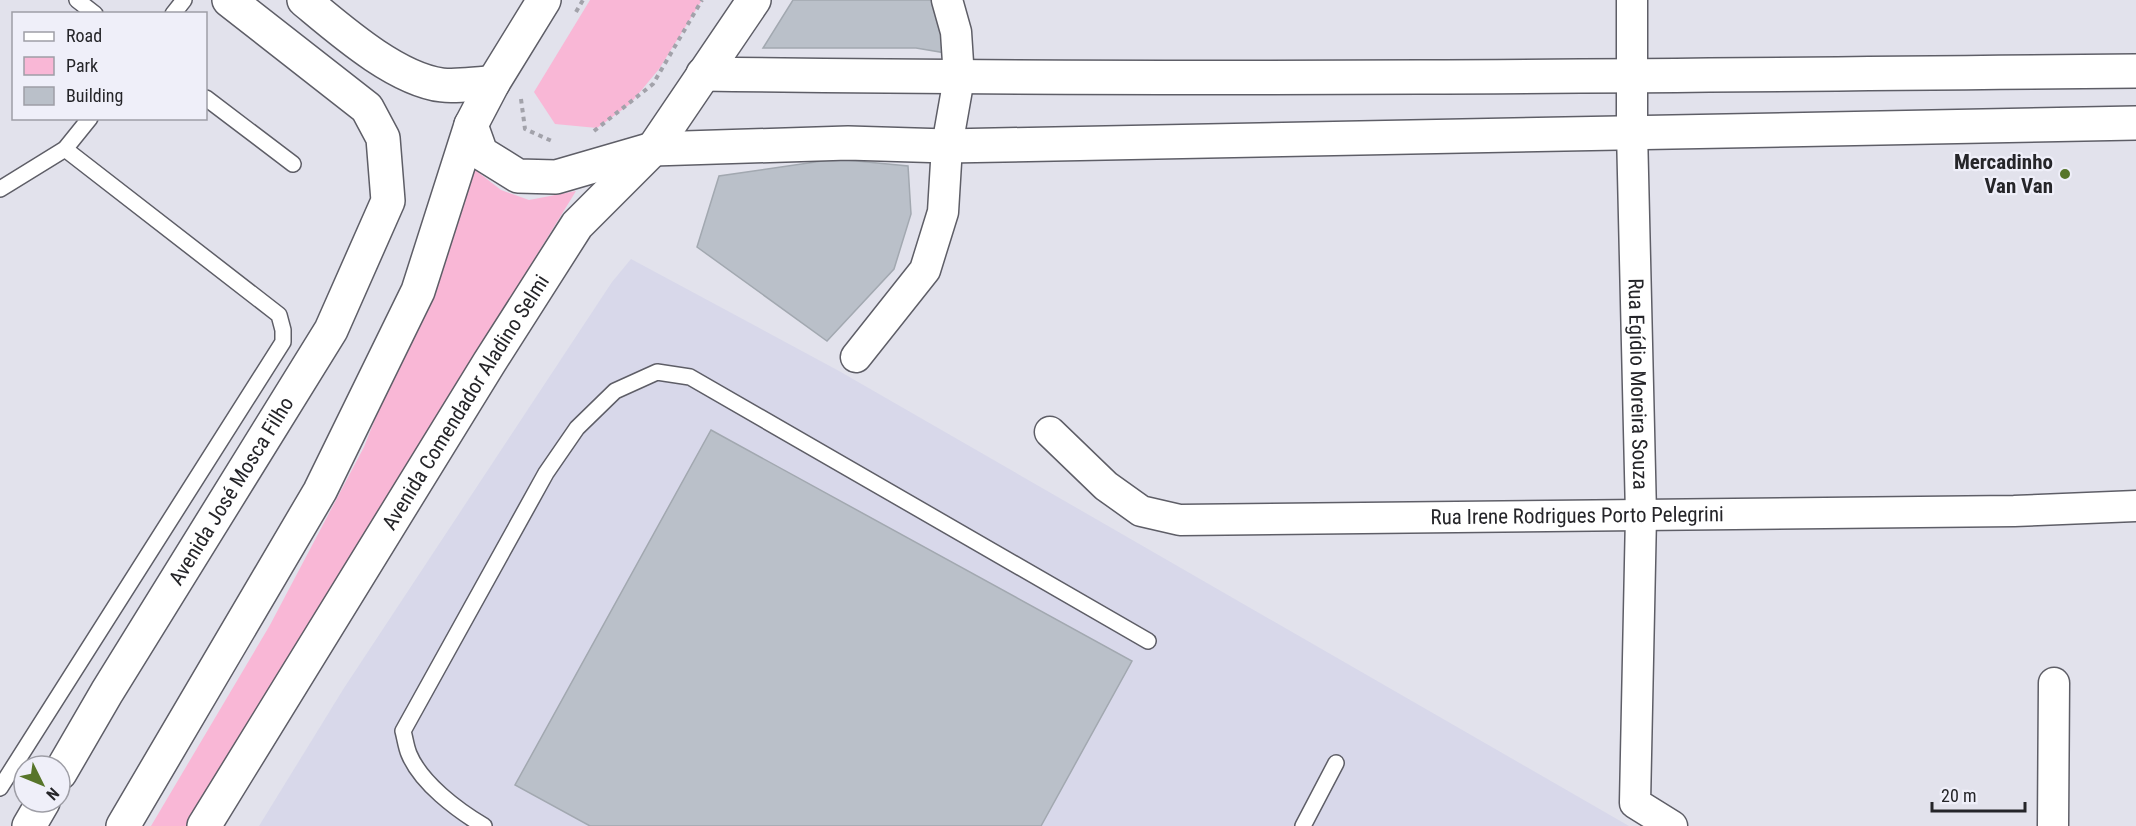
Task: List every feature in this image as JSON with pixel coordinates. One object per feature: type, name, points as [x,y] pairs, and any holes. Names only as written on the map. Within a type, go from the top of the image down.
[{"type":"main road","name":"Avenida José Mosca Filho","points":[[71,754],[113,682],[331,330],[388,201],[383,138],[367,108],[229,0]]},
{"type":"main road","points":[[304,0],[351,39],[412,77],[442,85],[507,90]]},
{"type":"main road","points":[[123,826],[320,491],[418,291],[471,125],[507,90],[544,0]]},
{"type":"main road","name":"Avenida Comendador Aladino Selmi","points":[[204,826],[489,363],[577,225],[653,149],[754,0]]},
{"type":"main road","points":[[704,74],[959,78],[1634,76],[2136,71]]},
{"type":"main road","points":[[471,125],[481,153],[518,176],[556,177],[653,149],[848,143],[947,146],[2136,123]]},
{"type":"street","points":[[856,357],[925,270],[943,212],[947,146],[959,78],[956,32],[947,0]]},
{"type":"street","name":"Rua Egídio Moreira Souza","points":[[1632,0],[1634,76],[1632,131],[1641,515],[1635,804],[1672,826]]},
{"type":"street","name":"Rua Irene Rodrigues Porto Pelegrini","points":[[1050,432],[1106,486],[1142,511],[1180,520],[2014,511],[2136,506]]},
{"type":"street","points":[[2053,826],[2054,683]]},
{"type":"lane","points":[[77,0],[92,12]]},
{"type":"lane","points":[[175,12],[184,0]]},
{"type":"lane","points":[[207,99],[293,164]]},
{"type":"lane","points":[[0,189],[66,149],[88,120]]},
{"type":"lane","points":[[0,788],[283,342],[279,315],[66,149]]},
{"type":"lane","points":[[483,826],[460,812],[424,777],[409,754],[403,731],[546,473],[577,428],[615,391],[657,372],[690,377],[1148,641]]},
{"type":"lane","points":[[1303,826],[1335,763]]},
{"type":"path","points":[[571,20],[583,0]]},
{"type":"path","points":[[592,132],[653,84],[702,0]]},
{"type":"path","points":[[507,90],[525,129],[552,142],[563,141]]},
{"type":"shaded area","points":[[631,259],[839,371],[1629,826],[259,826],[344,688],[612,282]]},
{"type":"green space","points":[[590,0],[702,0],[659,69],[630,104],[597,128],[555,124],[534,92]]},
{"type":"green space","points":[[474,169],[501,190],[529,200],[576,191],[186,826],[151,826],[270,625],[364,447]]},
{"type":"building","points":[[793,0],[940,0],[946,53],[916,48],[763,48]]},
{"type":"building","points":[[836,159],[908,166],[911,214],[894,269],[827,341],[697,247],[719,176]]},
{"type":"building","points":[[711,430],[1132,661],[1041,826],[590,826],[515,785]]},
{"type":"place","name":"Mercadinho Van Van","points":[[2065,174]]}]
